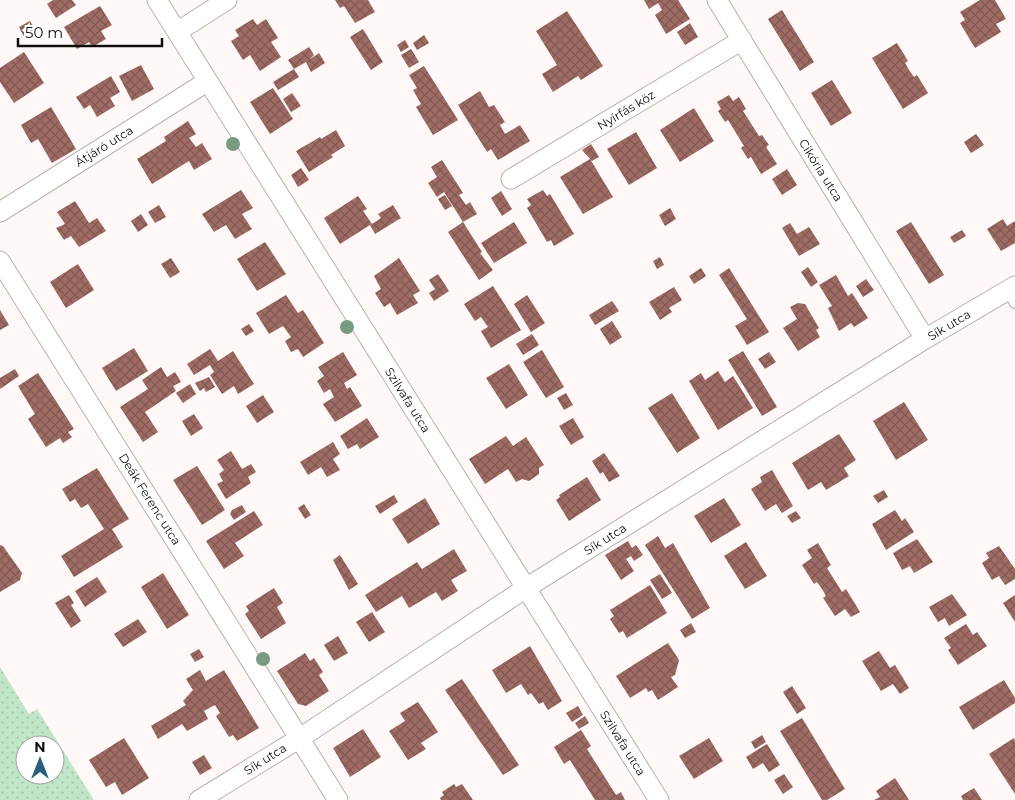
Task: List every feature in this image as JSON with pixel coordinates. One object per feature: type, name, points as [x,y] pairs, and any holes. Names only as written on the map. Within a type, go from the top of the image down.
[{"type":"street","name":"Szilvafa utca","points":[[157,0],[659,800]]},
{"type":"street","points":[[177,32],[227,0]]},
{"type":"street","name":"Cikória utca","points":[[717,0],[925,339]]},
{"type":"street","name":"Nyírfás köz","points":[[511,179],[742,40]]},
{"type":"street","name":"Átjáró utca","points":[[0,212],[208,81]]},
{"type":"street","name":"Deák Ferenc utca","points":[[0,261],[338,800]]},
{"type":"street","name":"Sík utca","points":[[199,800],[300,738],[526,588],[925,339],[1012,293]]},
{"type":"green space","points":[[0,667],[29,714],[37,709],[53,735],[15,735],[15,785],[65,785],[65,754],[94,800],[0,800]]},
{"type":"building","points":[[53,0],[72,0],[76,5],[56,18],[47,4]]},
{"type":"building","points":[[335,0],[368,0],[375,12],[355,23],[344,6],[340,8]]},
{"type":"building","points":[[644,0],[678,0],[690,19],[666,34],[655,15],[662,10],[658,3],[649,9]]},
{"type":"building","points":[[980,0],[995,0],[1006,19],[996,24],[1001,32],[975,48],[960,23],[965,20],[960,12]]},
{"type":"building","points":[[100,6],[112,25],[101,31],[106,39],[92,47],[89,42],[77,49],[64,27]]},
{"type":"building","points":[[782,10],[814,62],[800,71],[768,19]]},
{"type":"building","points":[[567,11],[603,66],[581,80],[578,76],[553,92],[542,74],[557,65],[536,31]]},
{"type":"building","points":[[253,19],[257,25],[266,19],[278,38],[271,42],[281,57],[260,71],[250,55],[243,60],[231,41],[239,36],[235,30]]},
{"type":"building","points":[[30,21],[37,32],[25,39],[19,27]]},
{"type":"building","points":[[690,23],[698,37],[685,45],[677,32]]},
{"type":"building","points":[[363,29],[383,62],[371,70],[350,37]]},
{"type":"building","points":[[424,35],[429,43],[417,50],[413,43]]},
{"type":"building","points":[[405,40],[409,47],[401,52],[397,45]]},
{"type":"building","points":[[897,43],[908,61],[905,63],[909,70],[914,77],[917,75],[928,93],[903,109],[872,58]]},
{"type":"building","points":[[309,47],[314,55],[309,60],[319,53],[325,63],[311,72],[306,62],[294,69],[288,60]]},
{"type":"building","points":[[411,49],[419,62],[409,68],[401,55]]},
{"type":"building","points":[[24,52],[44,83],[14,103],[0,82],[0,68]]},
{"type":"building","points":[[141,65],[154,89],[132,101],[119,76]]},
{"type":"building","points":[[424,66],[458,120],[433,135],[416,107],[421,104],[413,90],[417,88],[409,75]]},
{"type":"building","points":[[294,69],[299,77],[278,90],[273,82]]},
{"type":"building","points":[[111,76],[120,92],[110,98],[115,106],[97,117],[90,105],[84,109],[76,97]]},
{"type":"building","points":[[832,80],[852,113],[831,126],[811,93]]},
{"type":"building","points":[[273,88],[293,119],[270,134],[250,102]]},
{"type":"building","points":[[480,91],[489,107],[494,105],[505,122],[500,125],[505,134],[520,125],[530,141],[498,160],[491,149],[487,152],[458,105]]},
{"type":"building","points":[[292,93],[301,106],[291,112],[283,99]]},
{"type":"building","points":[[729,95],[733,101],[739,97],[746,109],[743,111],[759,136],[762,135],[769,145],[766,147],[777,164],[761,174],[751,157],[748,159],[741,148],[744,146],[728,120],[725,122],[718,111],[721,109],[717,102]]},
{"type":"building","points":[[51,107],[76,149],[52,163],[38,139],[31,143],[21,125]]},
{"type":"building","points":[[694,108],[714,141],[680,162],[660,130]]},
{"type":"building","points":[[188,121],[196,134],[189,138],[196,147],[202,143],[212,159],[194,170],[189,161],[152,184],[137,159],[166,141],[164,137]]},
{"type":"building","points":[[336,130],[345,146],[331,155],[333,157],[309,172],[296,151]]},
{"type":"building","points":[[636,132],[657,168],[629,185],[607,149]]},
{"type":"building","points":[[976,134],[984,145],[971,153],[964,142]]},
{"type":"building","points":[[591,144],[599,157],[592,161],[582,150]]},
{"type":"building","points":[[590,159],[613,197],[583,214],[560,177]]},
{"type":"building","points":[[442,160],[463,193],[459,195],[466,205],[470,202],[477,214],[463,222],[444,192],[437,197],[428,183],[437,177],[431,167]]},
{"type":"building","points":[[301,168],[309,180],[298,187],[291,175]]},
{"type":"building","points":[[787,169],[797,185],[782,195],[772,179]]},
{"type":"building","points":[[241,190],[253,208],[242,214],[252,229],[235,239],[226,225],[214,232],[202,214]]},
{"type":"building","points":[[543,190],[547,196],[550,194],[574,234],[554,246],[551,240],[547,242],[527,208],[531,205],[527,199]]},
{"type":"building","points":[[501,191],[512,209],[502,216],[491,198]]},
{"type":"building","points":[[445,195],[452,206],[445,210],[438,199]]},
{"type":"building","points":[[358,196],[367,209],[363,211],[372,224],[381,218],[378,214],[393,205],[401,218],[375,234],[370,225],[340,244],[324,218]]},
{"type":"building","points":[[75,201],[89,223],[97,218],[106,231],[79,247],[71,236],[64,240],[56,228],[65,224],[57,212]]},
{"type":"building","points":[[159,205],[166,217],[155,223],[148,212]]},
{"type":"building","points":[[670,208],[676,219],[665,226],[659,215]]},
{"type":"building","points":[[141,214],[148,225],[138,232],[131,221]]},
{"type":"building","points":[[1003,219],[1007,226],[1015,221],[1015,243],[1001,251],[987,229]]},
{"type":"building","points":[[463,222],[482,252],[480,253],[493,270],[479,280],[448,232]]},
{"type":"building","points":[[514,222],[527,243],[494,263],[481,243]]},
{"type":"building","points":[[911,222],[944,275],[929,284],[896,231]]},
{"type":"building","points":[[790,223],[797,234],[809,227],[820,244],[799,256],[782,228]]},
{"type":"building","points":[[962,230],[966,236],[954,243],[950,237]]},
{"type":"building","points":[[265,242],[286,274],[257,291],[237,259]]},
{"type":"building","points":[[660,257],[664,265],[657,269],[653,261]]},
{"type":"building","points":[[171,258],[180,272],[170,278],[161,264]]},
{"type":"building","points":[[399,258],[420,291],[413,295],[418,303],[397,315],[390,303],[384,307],[375,293],[381,289],[374,276]]},
{"type":"building","points":[[78,264],[94,290],[66,308],[50,282]]},
{"type":"building","points":[[808,267],[818,282],[811,287],[801,272]]},
{"type":"building","points":[[701,268],[706,276],[694,284],[689,276]]},
{"type":"building","points":[[729,268],[769,332],[747,345],[735,326],[747,319],[719,275]]},
{"type":"building","points":[[438,274],[449,291],[434,301],[429,293],[435,289],[429,280]]},
{"type":"building","points":[[836,275],[848,296],[852,293],[868,318],[854,327],[851,323],[839,331],[828,308],[832,306],[819,285]]},
{"type":"building","points":[[866,279],[874,290],[863,297],[856,286]]},
{"type":"building","points":[[493,286],[521,330],[491,348],[481,331],[488,327],[481,317],[475,321],[464,304]]},
{"type":"building","points":[[674,287],[682,300],[669,308],[672,312],[660,320],[649,302]]},
{"type":"building","points":[[286,295],[298,313],[303,310],[324,343],[303,357],[298,349],[291,352],[285,341],[291,337],[283,326],[269,334],[256,313]]},
{"type":"building","points":[[527,295],[545,323],[531,332],[514,304]]},
{"type":"building","points":[[612,301],[619,311],[595,325],[589,315]]},
{"type":"building","points":[[798,303],[805,304],[819,328],[816,330],[820,337],[798,351],[783,328],[797,319],[790,307]]},
{"type":"building","points":[[0,310],[9,325],[0,330]]},
{"type":"building","points":[[612,321],[622,337],[610,345],[600,329]]},
{"type":"building","points":[[249,324],[254,331],[246,336],[241,329]]},
{"type":"building","points":[[532,334],[539,345],[523,355],[516,344]]},
{"type":"building","points":[[134,348],[148,371],[116,391],[102,368]]},
{"type":"building","points":[[210,349],[218,361],[233,351],[254,384],[238,394],[234,386],[222,394],[210,375],[214,372],[210,365],[194,375],[187,364]]},
{"type":"building","points":[[542,350],[564,387],[546,398],[523,362]]},
{"type":"building","points":[[743,351],[777,407],[762,416],[728,360]]},
{"type":"building","points":[[343,352],[357,375],[344,383],[347,389],[350,387],[362,406],[335,422],[323,404],[334,397],[330,389],[324,393],[317,381],[324,376],[318,367]]},
{"type":"building","points":[[769,352],[776,362],[765,369],[758,359]]},
{"type":"building","points":[[509,364],[528,395],[506,409],[486,378]]},
{"type":"building","points":[[161,367],[167,377],[175,372],[181,382],[173,386],[176,391],[145,412],[158,432],[143,442],[120,407],[148,389],[142,380]]},
{"type":"building","points":[[15,369],[19,376],[0,389],[0,378]]},
{"type":"building","points":[[718,371],[725,382],[733,376],[753,408],[718,430],[689,381],[701,373],[705,380]]},
{"type":"building","points":[[38,373],[74,429],[68,432],[72,437],[63,443],[60,438],[46,447],[28,419],[35,414],[18,386]]},
{"type":"building","points":[[209,377],[215,387],[206,392],[204,388],[200,391],[195,383]]},
{"type":"building","points":[[190,384],[196,394],[183,403],[176,393]]},
{"type":"building","points":[[566,393],[573,405],[564,410],[557,398]]},
{"type":"building","points":[[672,393],[700,438],[677,453],[648,408]]},
{"type":"building","points":[[263,395],[274,412],[257,423],[246,406]]},
{"type":"building","points":[[904,402],[928,440],[896,460],[873,421]]},
{"type":"building","points":[[194,414],[203,428],[191,436],[182,421]]},
{"type":"building","points":[[367,418],[379,437],[360,449],[357,444],[348,449],[340,436]]},
{"type":"building","points":[[573,418],[584,437],[571,445],[559,426]]},
{"type":"building","points":[[839,434],[856,460],[844,468],[849,476],[826,490],[821,482],[808,490],[792,463]]},
{"type":"building","points":[[506,436],[513,446],[526,437],[544,465],[539,468],[539,474],[529,481],[522,479],[516,482],[508,469],[485,484],[469,459]]},
{"type":"building","points":[[333,442],[340,454],[333,459],[340,470],[327,477],[321,467],[308,475],[300,462]]},
{"type":"building","points":[[231,451],[242,469],[251,464],[256,472],[248,477],[251,483],[226,499],[217,484],[223,481],[219,474],[224,470],[217,460]]},
{"type":"building","points":[[604,453],[620,476],[609,482],[603,472],[600,474],[592,461]]},
{"type":"building","points":[[197,466],[225,510],[202,525],[173,480]]},
{"type":"building","points":[[97,468],[129,519],[112,529],[123,547],[74,577],[61,556],[104,529],[88,504],[81,508],[75,499],[70,502],[62,489]]},
{"type":"building","points":[[772,470],[793,506],[782,513],[776,504],[765,511],[751,489],[762,482],[760,477]]},
{"type":"building","points":[[587,477],[601,500],[569,521],[556,500],[560,497],[559,495]]},
{"type":"building","points":[[884,490],[888,497],[878,503],[873,496]]},
{"type":"building","points":[[394,495],[398,502],[380,514],[375,506]]},
{"type":"building","points":[[425,498],[440,524],[408,544],[392,519]]},
{"type":"building","points":[[724,498],[741,525],[711,543],[694,516]]},
{"type":"building","points":[[304,504],[311,515],[305,519],[298,508]]},
{"type":"building","points":[[242,505],[246,512],[234,520],[230,514],[232,510]]},
{"type":"building","points":[[895,510],[902,521],[905,518],[914,532],[886,550],[872,524]]},
{"type":"building","points":[[254,511],[263,525],[235,543],[244,556],[224,569],[206,541]]},
{"type":"building","points":[[796,511],[801,518],[792,523],[787,516]]},
{"type":"building","points":[[658,536],[665,548],[673,543],[710,608],[692,619],[645,545]]},
{"type":"building","points":[[917,539],[933,562],[914,573],[910,566],[902,570],[893,553]]},
{"type":"building","points":[[628,541],[632,548],[636,545],[643,555],[634,561],[631,556],[626,559],[634,571],[621,580],[605,555]]},
{"type":"building","points":[[746,542],[767,576],[745,589],[724,556]]},
{"type":"building","points":[[818,543],[831,565],[827,568],[842,592],[846,589],[860,612],[851,617],[845,609],[835,616],[823,598],[826,596],[822,589],[817,582],[814,584],[802,565],[812,558],[807,550]]},
{"type":"building","points":[[0,545],[3,546],[22,573],[20,580],[0,592]]},
{"type":"building","points":[[999,546],[1015,569],[1015,579],[1005,585],[999,576],[992,580],[982,563],[989,558],[986,553]]},
{"type":"building","points":[[454,549],[467,571],[451,580],[458,591],[442,601],[436,592],[409,608],[402,596],[376,612],[365,595],[417,562],[422,569]]},
{"type":"building","points":[[340,555],[358,584],[349,590],[333,560]]},
{"type":"building","points":[[163,573],[189,615],[167,629],[141,587]]},
{"type":"building","points":[[660,574],[672,593],[662,599],[650,580]]},
{"type":"building","points":[[97,577],[107,592],[85,607],[75,591]]},
{"type":"building","points":[[650,585],[667,613],[627,638],[623,631],[619,633],[610,619],[614,616],[610,610]]},
{"type":"building","points":[[274,588],[283,603],[277,607],[286,623],[261,639],[245,614],[249,611],[246,606]]},
{"type":"building","points":[[952,594],[967,615],[949,626],[945,618],[938,622],[929,607]]},
{"type":"building","points":[[69,595],[74,603],[71,605],[81,621],[71,628],[55,603]]},
{"type":"building","points":[[1015,595],[1015,622],[1003,603]]},
{"type":"building","points":[[372,612],[385,632],[369,642],[356,622]]},
{"type":"building","points":[[138,619],[147,632],[123,647],[114,634]]},
{"type":"building","points":[[691,623],[696,632],[685,638],[680,630]]},
{"type":"building","points":[[966,624],[973,635],[977,632],[987,646],[958,665],[948,650],[951,648],[944,638]]},
{"type":"building","points":[[338,636],[348,653],[334,661],[324,645]]},
{"type":"building","points":[[668,643],[679,660],[675,675],[671,677],[678,687],[658,700],[652,690],[648,692],[646,688],[630,698],[616,676]]},
{"type":"building","points":[[530,646],[562,701],[548,710],[543,702],[539,704],[531,693],[528,695],[521,684],[506,693],[492,670]]},
{"type":"building","points":[[199,649],[204,657],[195,662],[190,654]]},
{"type":"building","points":[[879,651],[890,668],[895,665],[909,688],[900,694],[893,684],[881,691],[862,661]]},
{"type":"building","points":[[305,653],[310,661],[314,658],[323,672],[319,675],[329,691],[306,706],[298,704],[277,671]]},
{"type":"building","points":[[200,670],[206,681],[224,670],[259,728],[237,741],[233,735],[229,737],[216,716],[220,713],[215,705],[204,711],[208,719],[187,731],[182,724],[158,739],[151,726],[186,705],[183,701],[193,690],[186,679]]},
{"type":"building","points":[[462,679],[519,765],[503,775],[445,690]]},
{"type":"building","points":[[1004,680],[1015,698],[1015,703],[973,730],[959,707]]},
{"type":"building","points":[[792,686],[806,708],[797,714],[783,692]]},
{"type":"building","points":[[418,702],[438,732],[421,743],[426,749],[408,760],[389,731],[405,721],[400,713]]},
{"type":"building","points":[[578,706],[583,715],[572,722],[566,713]]},
{"type":"building","points":[[585,716],[589,723],[579,729],[575,723]]},
{"type":"building","points":[[802,718],[845,789],[827,800],[822,800],[780,731]]},
{"type":"building","points":[[363,729],[381,757],[350,777],[333,748]]},
{"type":"building","points":[[581,730],[591,746],[587,749],[616,795],[621,792],[625,800],[595,800],[570,760],[564,764],[554,747]]},
{"type":"building","points":[[762,735],[766,742],[755,749],[751,742]]},
{"type":"building","points":[[124,738],[149,778],[122,795],[115,782],[106,787],[89,760]]},
{"type":"building","points":[[709,738],[723,761],[694,779],[679,756]]},
{"type":"building","points":[[1014,738],[1015,741],[1015,794],[989,754]]},
{"type":"building","points":[[767,744],[780,765],[769,772],[763,763],[753,769],[746,757]]},
{"type":"building","points":[[204,755],[212,768],[200,775],[192,762]]},
{"type":"building","points":[[784,774],[793,787],[783,794],[774,780]]},
{"type":"building","points":[[895,778],[909,800],[874,800],[880,797],[876,791]]},
{"type":"building","points":[[454,784],[456,787],[462,784],[473,800],[441,800],[440,798],[444,795],[442,792]]},
{"type":"building","points":[[974,788],[982,800],[963,800],[961,796]]}]
